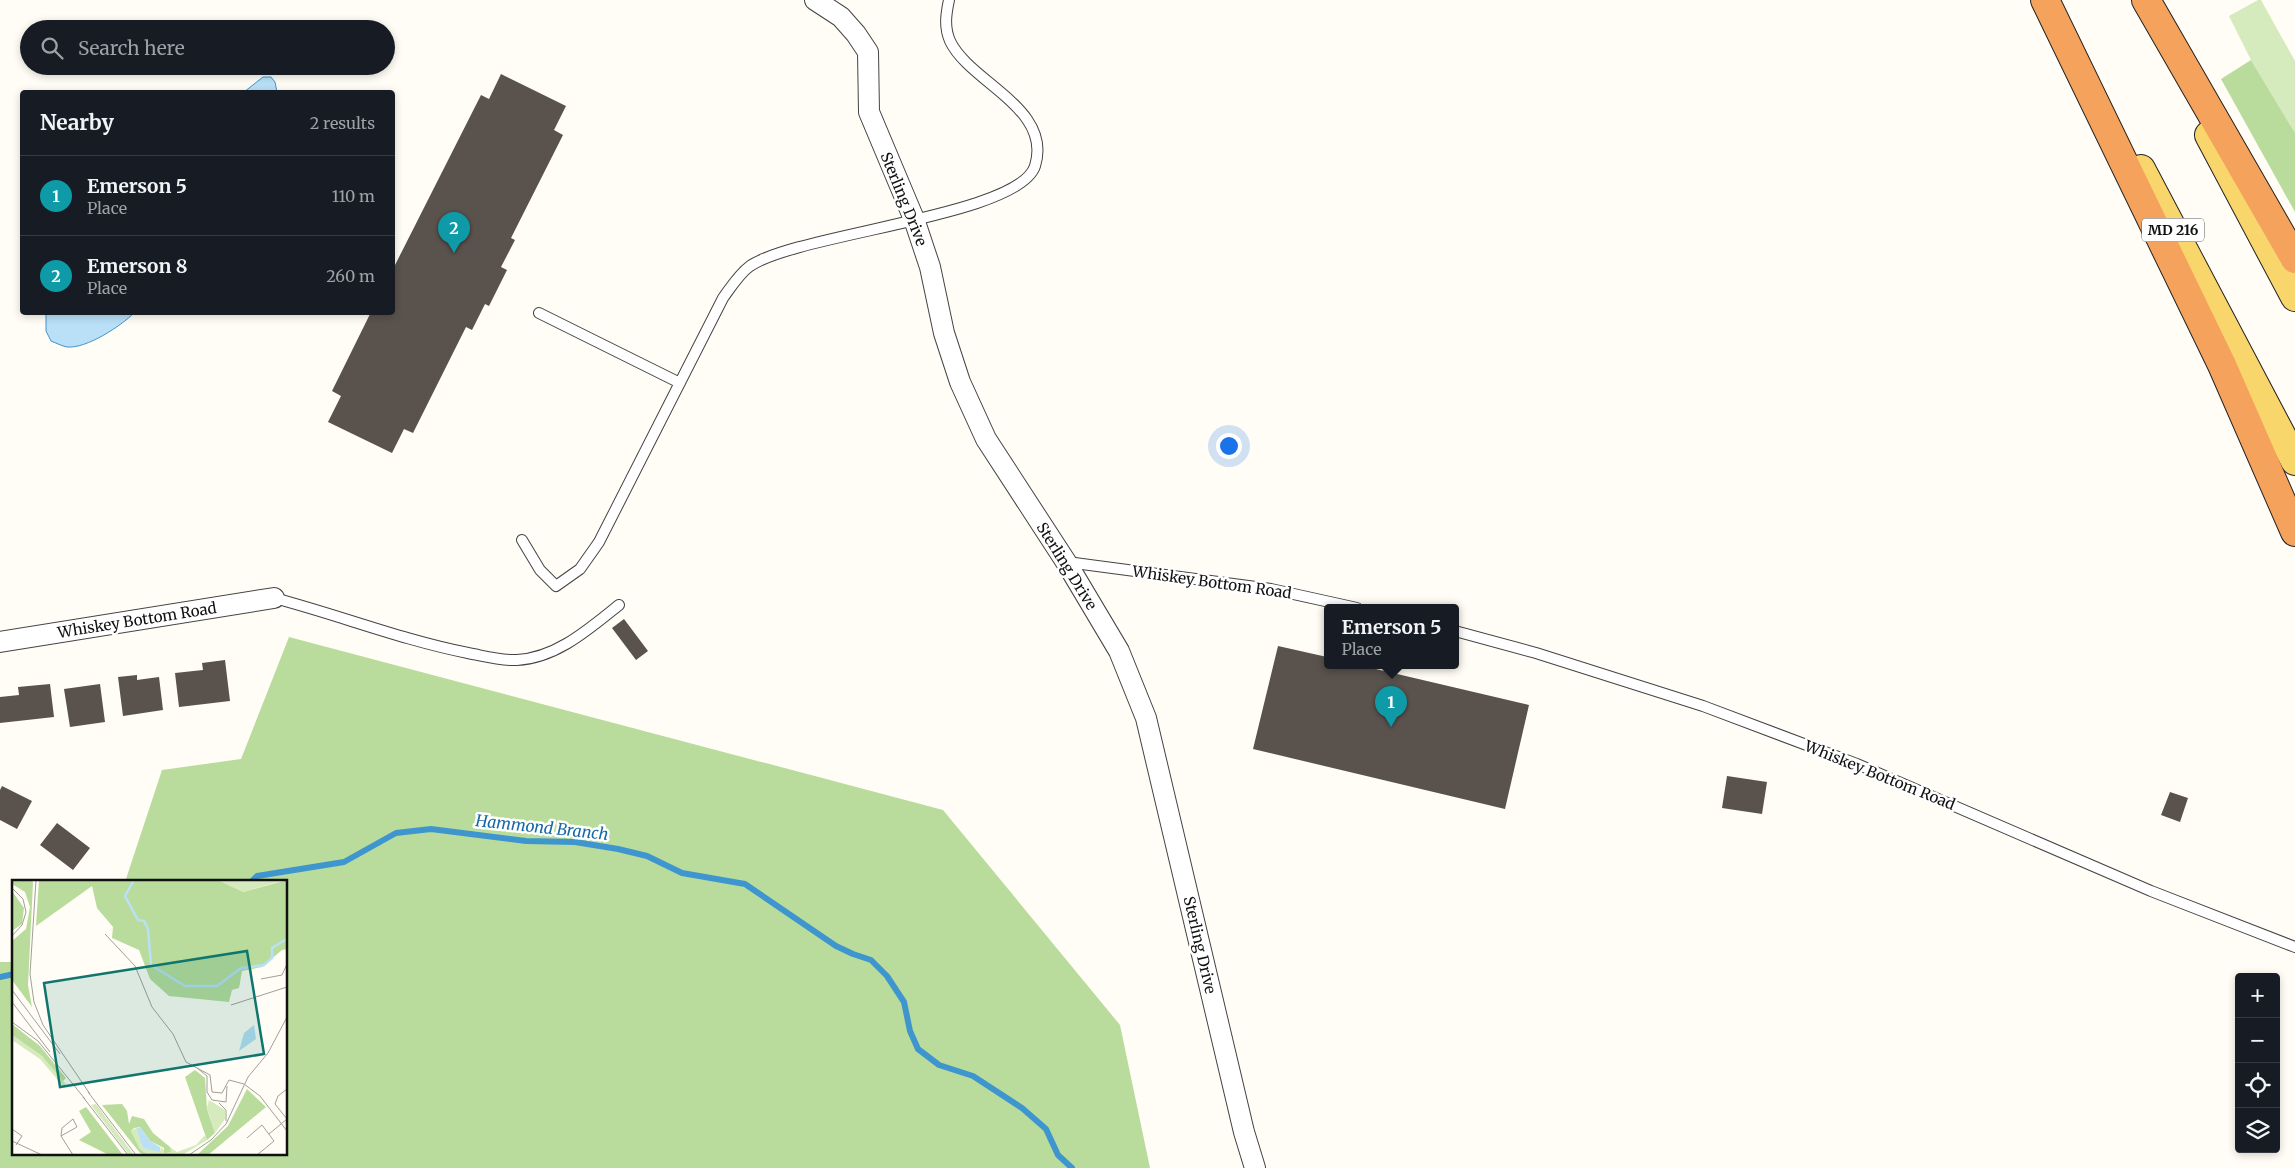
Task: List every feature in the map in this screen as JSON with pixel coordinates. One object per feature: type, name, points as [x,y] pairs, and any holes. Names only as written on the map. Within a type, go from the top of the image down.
[{"type":"highway","points":[[2045,0],[2222,366],[2295,532]]},
{"type":"highway","points":[[2146,0],[2295,259]]},
{"type":"main road","name":"MD 216","points":[[2051,0],[2295,460]]},
{"type":"main road","points":[[2138,0],[2295,297]]},
{"type":"street","name":"Sterling Drive","points":[[815,0],[841,17],[868,52],[869,112],[914,219],[930,267],[944,333],[960,382],[986,438],[1066,562],[1119,651],[1146,718],[1244,1132],[1255,1168]]},
{"type":"street","name":"Whiskey Bottom Road","points":[[0,642],[274,598]]},
{"type":"lane","points":[[522,540],[540,570],[556,586],[580,569],[599,542],[723,298],[749,267],[772,255],[914,219],[960,210],[990,198],[1027,179],[1034,166],[1036,152],[1030,123],[1003,93],[980,76],[962,57],[950,40],[945,22],[948,0]]},
{"type":"lane","points":[[539,313],[680,383]]},
{"type":"lane","name":"Whiskey Bottom Road","points":[[1066,562],[1271,589],[1339,604]]},
{"type":"lane","points":[[274,598],[321,610],[436,647],[518,660],[541,654],[574,641],[619,605]]},
{"type":"lane","name":"Whiskey Bottom Road","points":[[1459,632],[1536,653],[1703,706],[1857,764],[2151,891],[2295,947]]},
{"type":"green space","points":[[2261,0],[2295,61],[2295,133],[2251,60],[2229,16]]},
{"type":"green space","points":[[2251,60],[2295,133],[2295,212],[2221,79]]},
{"type":"green space","points":[[289,637],[943,810],[1120,1025],[1150,1168],[0,1168],[0,962],[12,962],[12,1156],[288,1156],[288,880],[126,880],[162,770],[241,759]]},
{"type":"water","points":[[263,77],[271,77],[275,82],[277,90],[247,90]]},
{"type":"water","points":[[46,315],[132,315],[103,336],[75,347],[67,347],[51,341],[46,331]]},
{"type":"building","points":[[501,74],[566,106],[554,130],[563,135],[511,238],[515,240],[501,267],[507,270],[489,306],[485,304],[472,330],[466,327],[413,433],[404,429],[392,453],[328,422],[341,396],[332,391],[370,315],[395,315],[395,265],[481,95],[489,99]]},
{"type":"building","points":[[624,619],[648,651],[636,660],[612,628]]},
{"type":"building","points":[[1278,646],[1324,656],[1324,669],[1376,669],[1529,705],[1505,809],[1253,749]]},
{"type":"building","points":[[225,660],[230,701],[179,707],[175,673],[203,670],[202,663]]},
{"type":"building","points":[[137,675],[137,680],[159,677],[163,710],[123,716],[118,677]]},
{"type":"building","points":[[50,684],[54,717],[0,723],[0,697],[19,695],[18,687]]},
{"type":"building","points":[[100,684],[105,722],[70,727],[64,689]]},
{"type":"building","points":[[1727,776],[1767,782],[1762,814],[1722,808]]},
{"type":"building","points":[[2,786],[32,801],[17,829],[0,820],[0,790]]},
{"type":"building","points":[[2170,792],[2188,798],[2180,822],[2161,815]]},
{"type":"building","points":[[57,823],[90,848],[73,870],[40,845]]},
{"type":"waterway","name":"Hammond Branch","points":[[253,880],[257,876],[344,862],[396,833],[431,829],[526,841],[575,842],[618,849],[647,856],[682,873],[745,884],[836,946],[871,960],[887,976],[904,1002],[910,1031],[918,1049],[939,1065],[973,1076],[1022,1108],[1046,1129],[1058,1155],[1072,1168]]},
{"type":"waterway","name":"Hammond Branch","points":[[0,977],[12,974]]},
{"type":"place","name":"Emerson 8","points":[[454,253]]},
{"type":"place","name":"Emerson 5","points":[[1391,727]]}]
